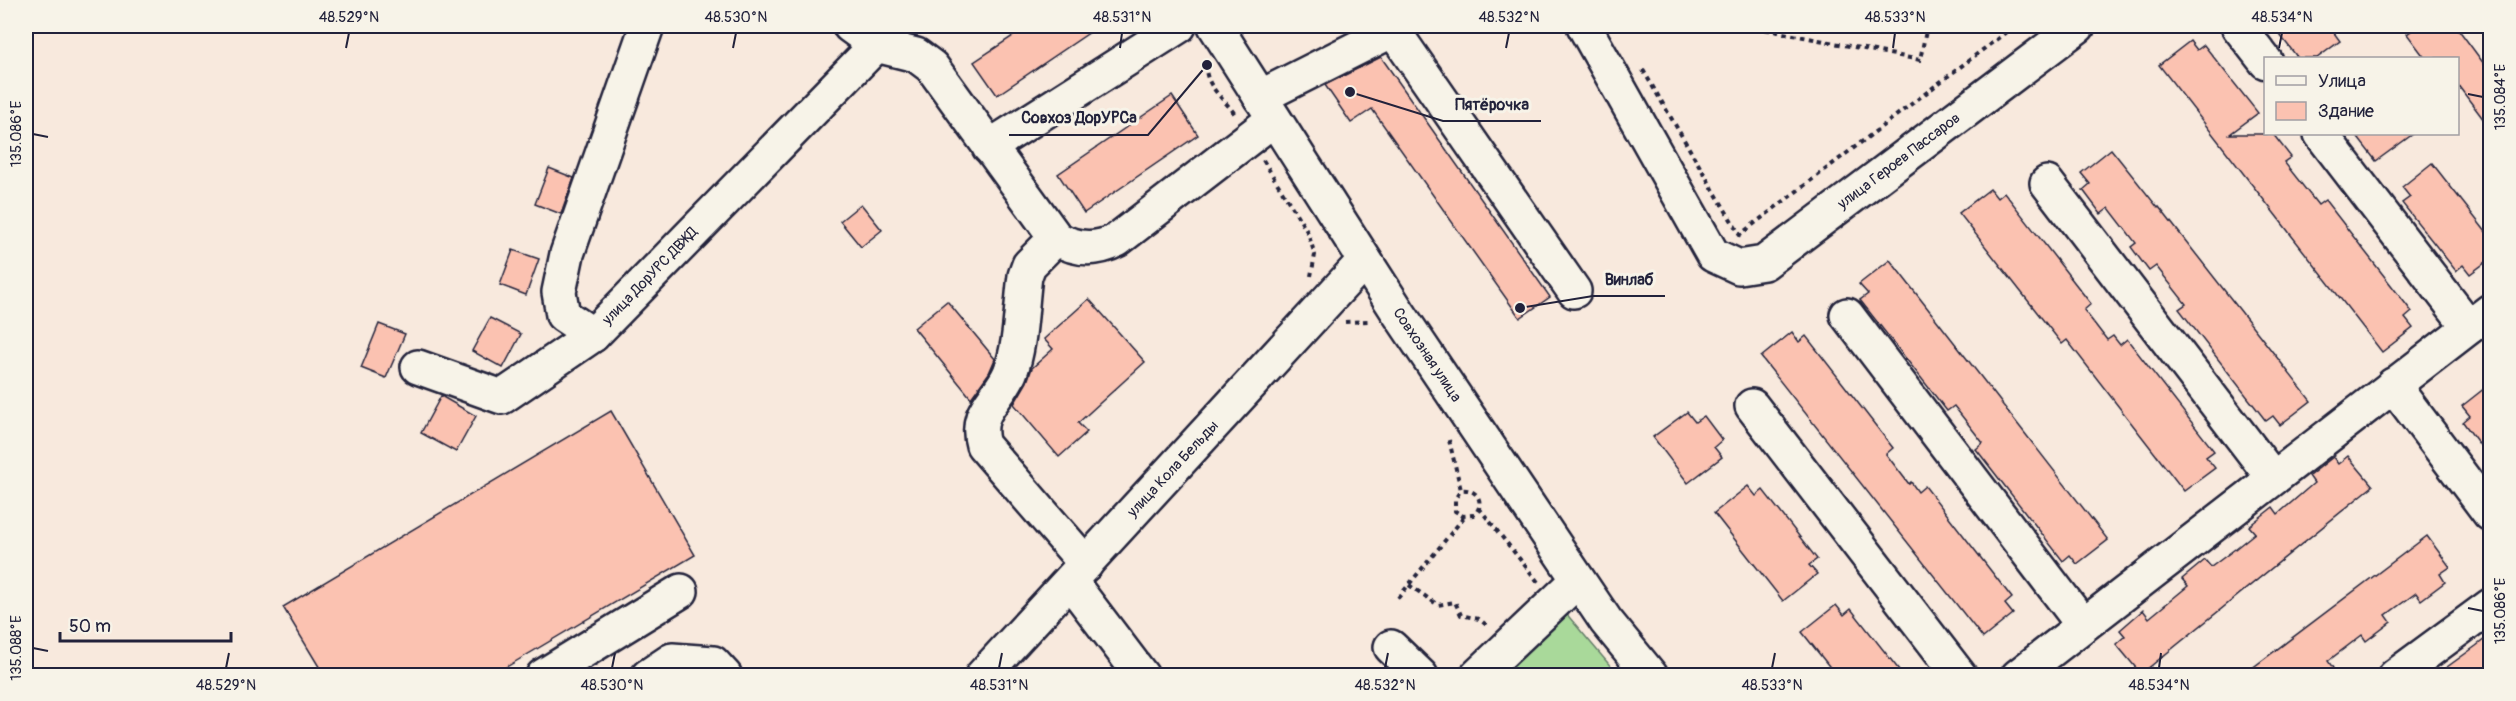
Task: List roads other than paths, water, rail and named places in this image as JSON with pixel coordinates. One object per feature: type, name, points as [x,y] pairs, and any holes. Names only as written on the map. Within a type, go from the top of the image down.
[{"type":"street","name":"улица ДорУРС ДВЖД","points":[[647,26],[574,233],[559,292],[563,315],[593,335],[885,35]]},
{"type":"street","points":[[850,26],[885,35],[933,67],[1056,238],[1067,244],[1093,249],[1108,245],[1261,118],[1396,28],[1574,291]]},
{"type":"street","points":[[989,147],[1179,26]]},
{"type":"street","name":"Совхозная улица","points":[[1215,26],[1261,118],[1364,261],[1606,621],[1651,675]]},
{"type":"street","name":"улица Героев Пассаров","points":[[1584,26],[1713,255],[1739,267],[1764,263],[2078,26]]},
{"type":"street","points":[[2238,26],[2264,61]]},
{"type":"street","points":[[2018,675],[2480,319],[2322,135]]},
{"type":"street","points":[[2047,183],[2273,478]]},
{"type":"street","points":[[1056,238],[1029,265],[1025,276],[1010,374],[981,418],[979,432],[983,445],[1078,572],[1142,675]]},
{"type":"street","name":"улица Кола Бельды","points":[[982,675],[1364,261]]},
{"type":"street","points":[[1847,315],[2083,626]]},
{"type":"street","points":[[418,367],[502,397],[593,335]]},
{"type":"street","points":[[2393,385],[2490,514]]},
{"type":"street","points":[[1752,406],[1960,675]]},
{"type":"street","points":[[1477,675],[1578,580]]},
{"type":"street","points":[[543,675],[681,591]]},
{"type":"street","points":[[2395,675],[2490,606]]},
{"type":"street","points":[[1391,647],[1421,675]]},
{"type":"street","points":[[648,675],[672,660],[713,663],[725,675]]},
{"type":"place","name":"Совхоз ДорУPCа","points":[[1207,65]]},
{"type":"place","name":"Пятёрочка","points":[[1350,92]]},
{"type":"place","name":"Винлаб","points":[[1520,308]]}]
